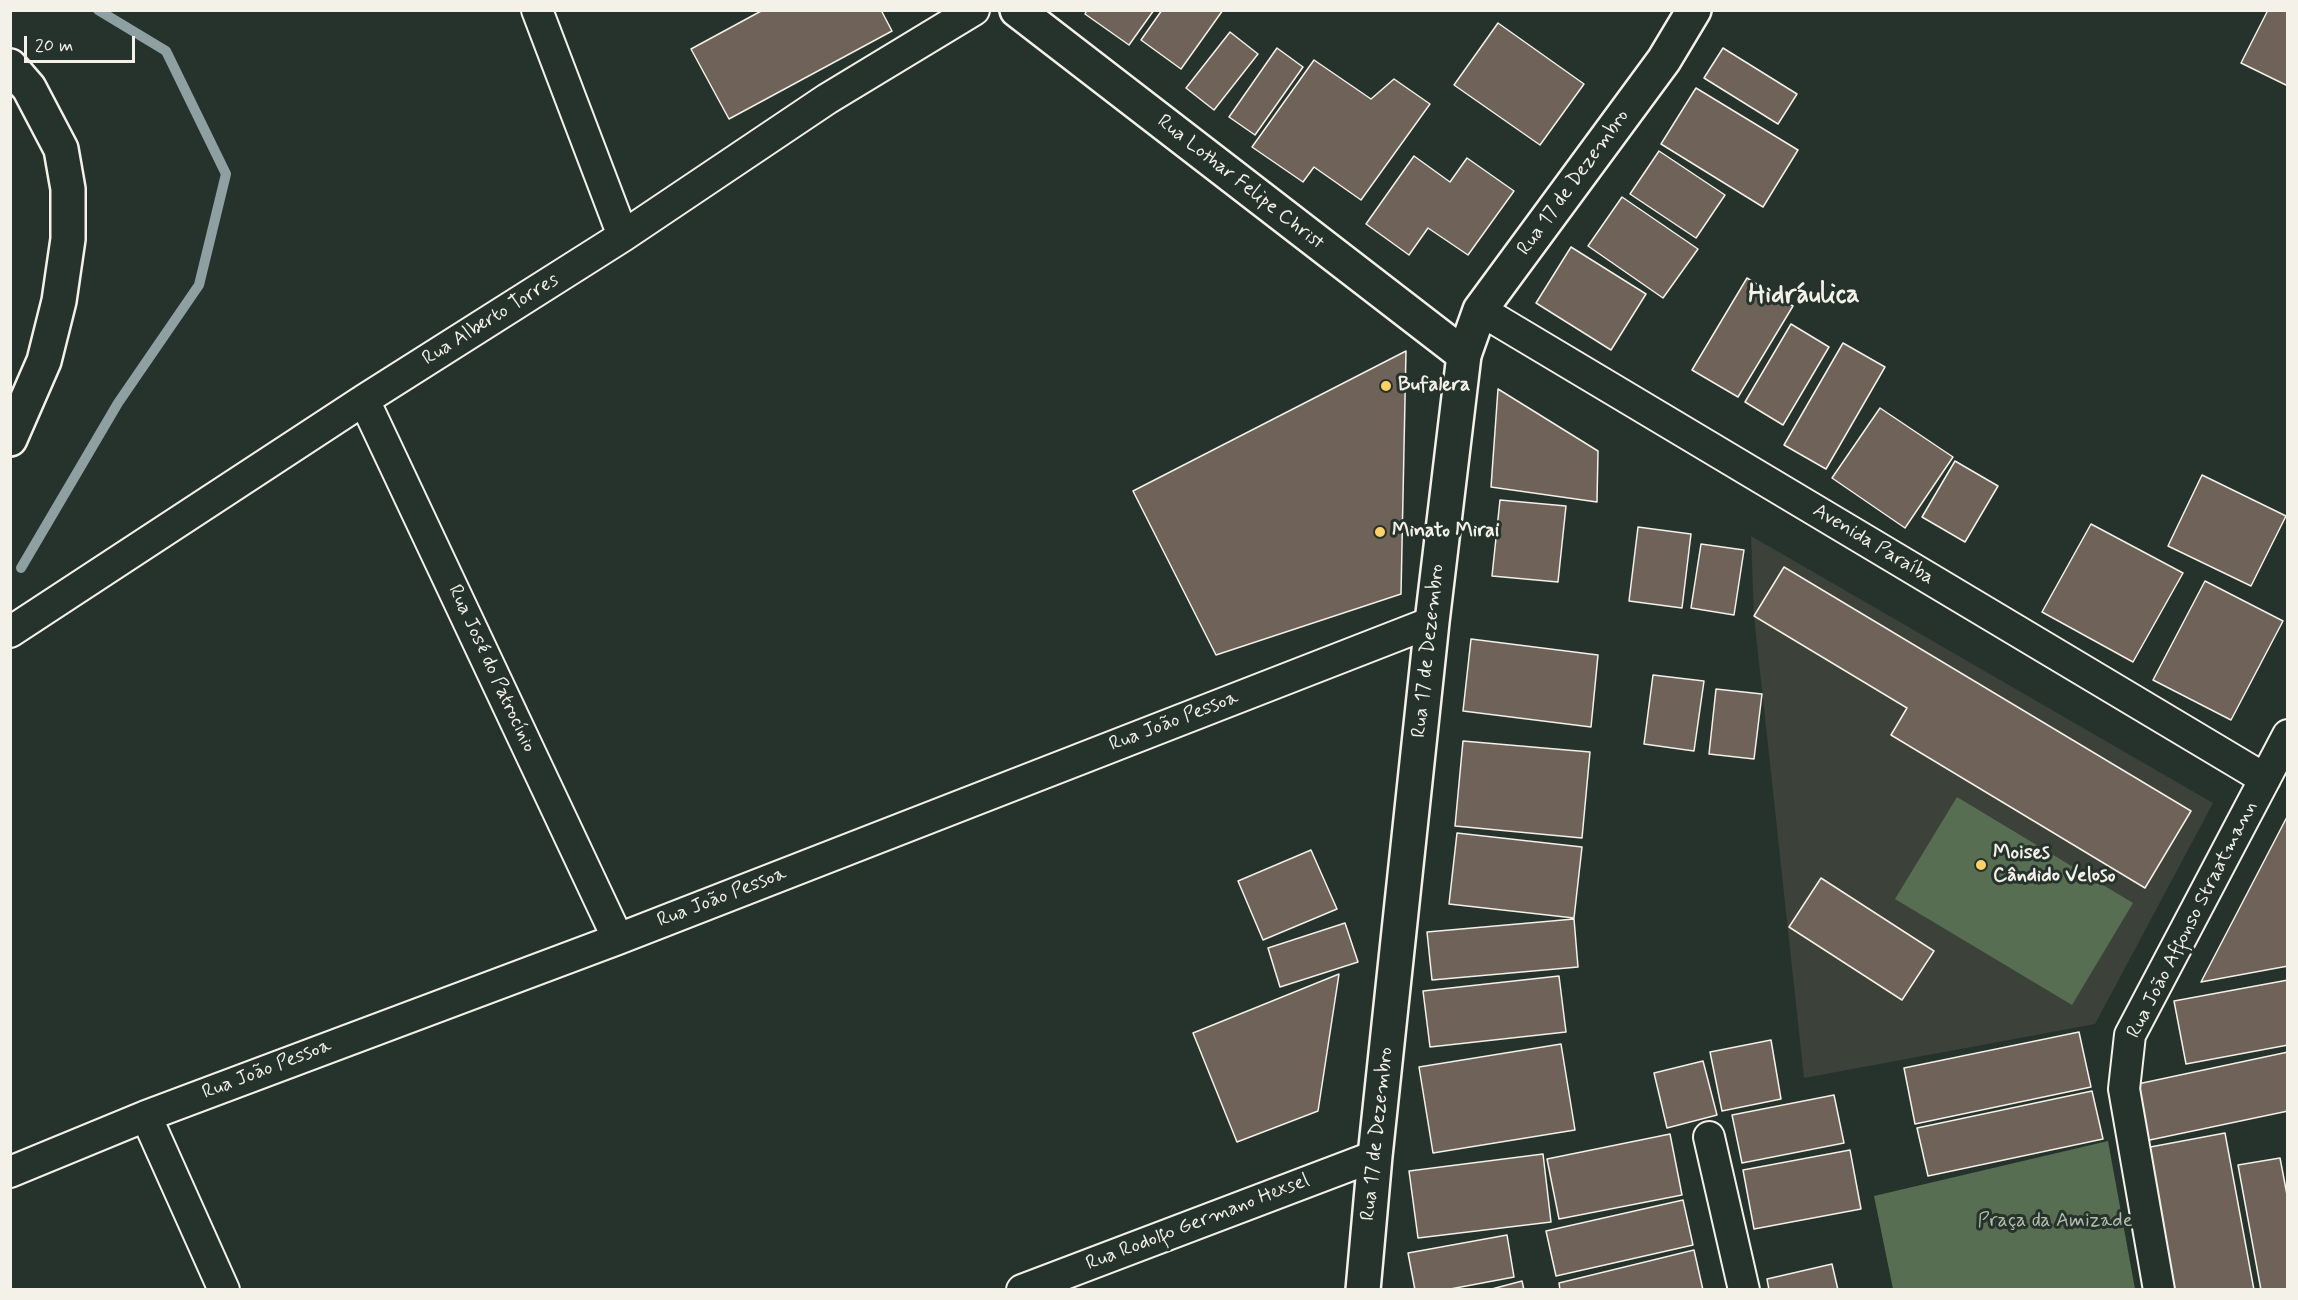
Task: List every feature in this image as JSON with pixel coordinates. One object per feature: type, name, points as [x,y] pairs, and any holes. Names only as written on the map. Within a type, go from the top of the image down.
[{"type":"main road","name":"Rua Lothar Felipe Christ","points":[[1017,10],[1464,355]]},
{"type":"main road","name":"Rua 17 de Dezembro","points":[[1363,1290],[1375,1156],[1432,622],[1464,355],[1480,310],[1664,60],[1694,10]]},
{"type":"main road","points":[[10,66],[29,88],[61,149],[68,189],[68,239],[59,301],[44,361],[10,440]]},
{"type":"street","points":[[537,10],[623,236]]},
{"type":"street","name":"Rua Alberto Torres","points":[[10,632],[364,400],[623,236],[827,99],[974,10]]},
{"type":"street","name":"Avenida Paraíba","points":[[1480,310],[2265,779]]},
{"type":"street","name":"Rua José do Patrocínio","points":[[364,400],[618,939]]},
{"type":"street","name":"Rua João Pessoa","points":[[10,1172],[146,1116],[618,939],[1432,622]]},
{"type":"street","name":"Rua João Affonso Straatmann","points":[[2159,1290],[2124,1089],[2130,1035],[2288,735]]},
{"type":"street","points":[[146,1116],[224,1290]]},
{"type":"street","points":[[1709,1137],[1744,1290]]},
{"type":"street","name":"Rua Rodolfo Germano Hexsel","points":[[1022,1290],[1375,1156]]},
{"type":"shaded area","name":"Moises Cândido Veloso","points":[[1751,536],[2213,803],[2095,1024],[1804,1078],[1754,616]]},
{"type":"green space","points":[[1957,797],[2133,903],[2072,1005],[1895,899]]},
{"type":"green space","name":"Praça da Amizade","points":[[2108,1141],[2135,1289],[1893,1289],[1874,1196]]},
{"type":"building","points":[[763,10],[881,10],[892,31],[729,119],[691,49]]},
{"type":"building","points":[[1087,10],[1154,10],[1129,45],[1085,14]]},
{"type":"building","points":[[1162,10],[1223,10],[1181,69],[1141,40]]},
{"type":"building","points":[[2268,10],[2288,10],[2288,86],[2241,63]]},
{"type":"building","points":[[1498,23],[1584,84],[1540,145],[1454,85]]},
{"type":"building","points":[[1230,32],[1258,54],[1214,110],[1186,88]]},
{"type":"building","points":[[1277,48],[1303,67],[1255,135],[1229,117]]},
{"type":"building","points":[[1723,48],[1797,94],[1778,124],[1704,78]]},
{"type":"building","points":[[1314,60],[1371,99],[1394,79],[1430,104],[1361,200],[1314,167],[1303,182],[1252,147]]},
{"type":"building","points":[[1696,88],[1798,150],[1763,207],[1661,144]]},
{"type":"building","points":[[1659,151],[1725,195],[1696,238],[1630,194]]},
{"type":"building","points":[[1414,156],[1450,182],[1467,158],[1514,191],[1468,255],[1428,228],[1409,255],[1366,224]]},
{"type":"building","points":[[1622,197],[1698,249],[1663,298],[1588,246]]},
{"type":"building","points":[[1571,247],[1646,294],[1611,350],[1536,303]]},
{"type":"building","points":[[1747,278],[1793,306],[1738,397],[1692,370]]},
{"type":"building","points":[[1791,324],[1829,347],[1783,425],[1745,402]]},
{"type":"building","points":[[1843,343],[1885,367],[1826,469],[1784,445]]},
{"type":"building","points":[[1406,351],[1401,594],[1216,655],[1133,491]]},
{"type":"building","points":[[1498,389],[1598,451],[1597,502],[1491,487]]},
{"type":"building","points":[[1880,408],[1953,457],[1905,528],[1832,478]]},
{"type":"building","points":[[1955,461],[1998,486],[1965,542],[1922,517]]},
{"type":"building","points":[[2202,475],[2286,516],[2251,586],[2168,546]]},
{"type":"building","points":[[1500,500],[1566,506],[1558,582],[1492,576]]},
{"type":"building","points":[[2091,524],[2183,573],[2133,662],[2042,612]]},
{"type":"building","points":[[1638,527],[1691,534],[1682,608],[1629,601]]},
{"type":"building","points":[[1701,544],[1744,550],[1734,615],[1691,608]]},
{"type":"building","points":[[1784,567],[2191,811],[2145,888],[1891,735],[1907,708],[1754,616]]},
{"type":"building","points":[[2205,581],[2283,621],[2231,720],[2153,680]]},
{"type":"building","points":[[1471,639],[1598,655],[1591,727],[1463,711]]},
{"type":"building","points":[[1653,675],[1704,681],[1694,751],[1644,744]]},
{"type":"building","points":[[1716,689],[1762,694],[1754,759],[1709,754]]},
{"type":"building","points":[[1463,741],[1590,752],[1582,838],[1455,826]]},
{"type":"building","points":[[2288,815],[2288,966],[2201,982]]},
{"type":"building","points":[[1457,833],[1582,847],[1574,918],[1449,904]]},
{"type":"building","points":[[1311,850],[1337,909],[1263,940],[1238,881]]},
{"type":"building","points":[[1821,878],[1934,951],[1902,1000],[1789,927]]},
{"type":"building","points":[[1574,919],[1578,967],[1432,980],[1427,932]]},
{"type":"building","points":[[1345,923],[1358,962],[1280,987],[1268,948]]},
{"type":"building","points":[[1339,974],[1318,1111],[1237,1142],[1193,1033]]},
{"type":"building","points":[[1559,976],[1566,1032],[1430,1047],[1423,991]]},
{"type":"building","points":[[2288,980],[2288,1045],[2186,1064],[2174,1001]]},
{"type":"building","points":[[2079,1032],[2091,1087],[1915,1124],[1904,1068]]},
{"type":"building","points":[[1771,1040],[1781,1099],[1722,1111],[1710,1052]]},
{"type":"building","points":[[1561,1044],[1575,1130],[1433,1153],[1419,1067]]},
{"type":"building","points":[[2288,1052],[2288,1111],[2145,1141],[2133,1085]]},
{"type":"building","points":[[1703,1061],[1717,1115],[1667,1128],[1654,1073]]},
{"type":"building","points":[[2092,1091],[2103,1139],[1928,1176],[1917,1128]]},
{"type":"building","points":[[1834,1095],[1844,1143],[1742,1163],[1732,1115]]},
{"type":"building","points":[[2225,1133],[2254,1290],[2171,1290],[2145,1148]]},
{"type":"building","points":[[1670,1134],[1682,1195],[1559,1219],[1547,1159]]},
{"type":"building","points":[[1850,1150],[1861,1209],[1754,1229],[1743,1170]]},
{"type":"building","points":[[1543,1154],[1551,1222],[1418,1238],[1409,1171]]},
{"type":"building","points":[[2280,1158],[2288,1200],[2288,1290],[2261,1290],[2238,1165]]},
{"type":"building","points":[[1683,1200],[1693,1245],[1556,1276],[1546,1231]]},
{"type":"building","points":[[1507,1235],[1514,1277],[1445,1290],[1415,1290],[1408,1253]]},
{"type":"building","points":[[1694,1250],[1703,1290],[1560,1290],[1559,1283]]},
{"type":"building","points":[[1832,1264],[1838,1290],[1769,1290],[1767,1279]]},
{"type":"building","points":[[1522,1281],[1524,1290],[1488,1290]]},
{"type":"waterway","points":[[21,568],[118,403],[199,285],[226,174],[166,51],[98,10]]},
{"type":"place","name":"Bufalera","points":[[1386,386]]},
{"type":"place","name":"Minato Mirai","points":[[1380,532]]},
{"type":"place","name":"Moises Cândido Veloso","points":[[1981,865]]},
{"type":"district","name":"Hidráulica","points":[[1804,297]]}]
